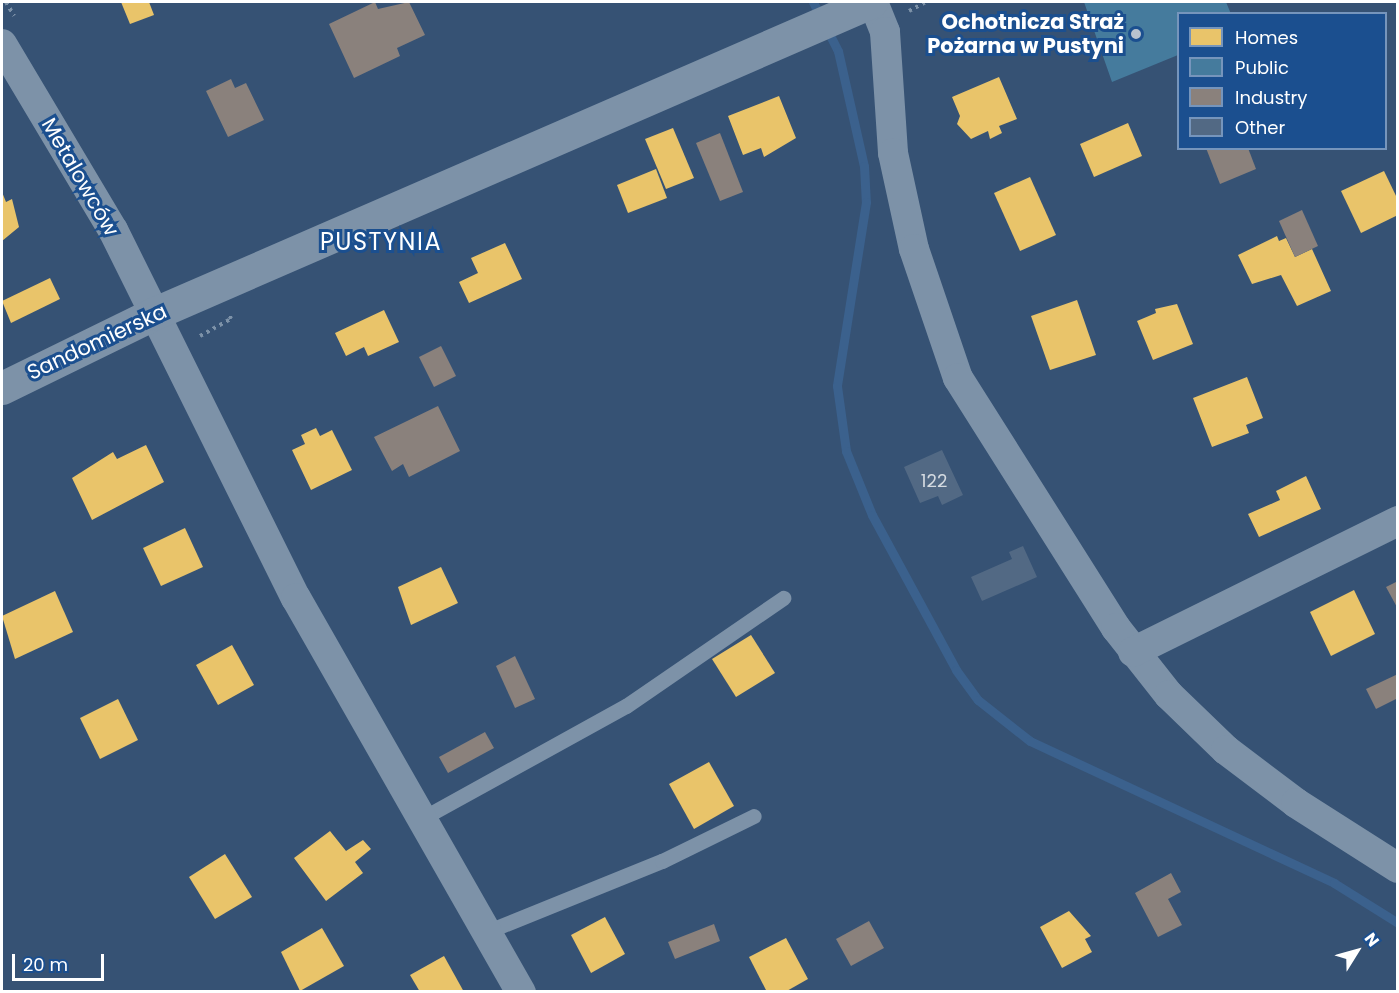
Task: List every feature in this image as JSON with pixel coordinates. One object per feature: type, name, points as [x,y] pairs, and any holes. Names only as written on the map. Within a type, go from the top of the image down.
[{"type":"street","name":"Sandomierska","points":[[2,388],[153,314],[864,5]]},
{"type":"street","points":[[864,5],[885,32],[893,153],[934,319],[958,378],[1133,652],[1226,750],[1296,803],[1398,868]]},
{"type":"street","name":"Metalowców","points":[[2,44],[113,230],[296,598],[521,992]]},
{"type":"street","points":[[1133,652],[1398,521]]},
{"type":"lane","points":[[421,819],[626,706],[783,598]]},
{"type":"lane","points":[[486,932],[662,861],[754,816]]},
{"type":"building: Homes","points":[[121,2],[149,2],[154,15],[130,24]]},
{"type":"building: Homes","points":[[999,77],[1017,119],[999,126],[1002,133],[990,139],[988,131],[971,139],[957,124],[960,116],[952,97]]},
{"type":"building: Homes","points":[[779,96],[796,138],[764,157],[761,148],[743,155],[728,116]]},
{"type":"building: Homes","points":[[1128,123],[1142,156],[1094,177],[1080,144]]},
{"type":"building: Homes","points":[[673,128],[694,178],[666,189],[645,139]]},
{"type":"building: Homes","points":[[656,169],[667,198],[628,213],[617,185]]},
{"type":"building: Homes","points":[[1384,171],[1398,200],[1398,215],[1361,233],[1341,191]]},
{"type":"building: Homes","points":[[1030,177],[1056,235],[1020,251],[994,193]]},
{"type":"building: Homes","points":[[2,192],[6,202],[12,199],[19,227],[2,241]]},
{"type":"building: Homes","points":[[1277,236],[1279,241],[1286,238],[1295,257],[1312,249],[1331,291],[1297,306],[1281,275],[1252,284],[1238,255]]},
{"type":"building: Homes","points":[[505,243],[522,279],[469,303],[459,282],[478,273],[471,258]]},
{"type":"building: Homes","points":[[50,278],[60,299],[11,323],[2,301]]},
{"type":"building: Homes","points":[[1077,300],[1096,355],[1050,370],[1031,316]]},
{"type":"building: Homes","points":[[1177,304],[1193,344],[1153,360],[1137,321],[1156,313],[1155,309]]},
{"type":"building: Homes","points":[[384,310],[399,342],[368,356],[364,347],[346,356],[335,333]]},
{"type":"building: Homes","points":[[1247,377],[1263,418],[1246,425],[1249,433],[1212,447],[1193,398]]},
{"type":"building: Homes","points":[[316,428],[320,436],[332,430],[352,470],[311,490],[292,450],[305,444],[301,435]]},
{"type":"building: Homes","points":[[146,445],[164,482],[92,520],[72,478],[113,452],[117,459]]},
{"type":"building: Homes","points":[[1306,476],[1321,509],[1259,537],[1248,514],[1280,500],[1276,491]]},
{"type":"building: Homes","points":[[185,528],[203,567],[161,586],[143,548]]},
{"type":"building: Homes","points":[[441,567],[458,603],[411,625],[398,587]]},
{"type":"building: Homes","points":[[1354,590],[1375,634],[1331,656],[1310,612]]},
{"type":"building: Homes","points":[[55,591],[73,632],[15,659],[2,616]]},
{"type":"building: Homes","points":[[751,635],[775,673],[736,697],[712,659]]},
{"type":"building: Homes","points":[[232,645],[254,685],[218,705],[196,665]]},
{"type":"building: Homes","points":[[118,699],[138,740],[100,759],[80,718]]},
{"type":"building: Homes","points":[[709,762],[734,806],[694,829],[669,784]]},
{"type":"building: Homes","points":[[330,831],[346,851],[363,840],[371,849],[355,862],[363,873],[326,901],[294,858]]},
{"type":"building: Homes","points":[[225,854],[252,897],[215,919],[189,877]]},
{"type":"building: Homes","points":[[1069,911],[1091,936],[1085,939],[1092,952],[1062,968],[1040,927]]},
{"type":"building: Homes","points":[[605,917],[625,954],[591,973],[571,935]]},
{"type":"building: Homes","points":[[322,928],[344,966],[300,991],[281,952]]},
{"type":"building: Homes","points":[[786,938],[808,979],[785,992],[767,992],[749,957]]},
{"type":"building: Homes","points":[[444,956],[464,992],[420,992],[410,975]]},
{"type":"building: Public","name":"Ochotnicza Straż Pożarna w Pustyni","points":[[1084,2],[1226,2],[1230,12],[1177,12],[1177,55],[1112,82]]},
{"type":"building: Industry","points":[[375,2],[378,9],[409,2],[425,35],[397,48],[400,56],[354,78],[329,24]]},
{"type":"building: Industry","points":[[231,79],[235,88],[246,83],[264,120],[228,137],[206,91]]},
{"type":"building: Industry","points":[[720,133],[743,192],[720,201],[696,143]]},
{"type":"building: Industry","points":[[1207,150],[1249,150],[1256,169],[1220,184]]},
{"type":"building: Industry","points":[[1302,210],[1318,246],[1295,257],[1279,221]]},
{"type":"building: Industry","points":[[441,346],[456,376],[434,387],[419,357]]},
{"type":"building: Industry","points":[[438,406],[460,451],[409,477],[403,464],[392,471],[374,437]]},
{"type":"building: Industry","points":[[1398,581],[1398,609],[1386,587]]},
{"type":"building: Industry","points":[[515,656],[535,699],[515,708],[496,666]]},
{"type":"building: Industry","points":[[1398,674],[1398,698],[1376,709],[1366,689]]},
{"type":"building: Industry","points":[[485,732],[494,748],[448,773],[439,757]]},
{"type":"building: Industry","points":[[1171,873],[1181,892],[1168,899],[1182,925],[1158,937],[1135,893]]},
{"type":"building: Industry","points":[[869,921],[884,948],[851,966],[836,939]]},
{"type":"building: Industry","points":[[714,924],[720,941],[675,959],[668,942]]},
{"type":"building: Other","points":[[942,450],[963,495],[942,505],[938,496],[920,503],[904,467]]},
{"type":"building: Other","points":[[1023,546],[1037,577],[982,601],[971,577],[1012,559],[1009,552]]},
{"type":"waterway","points":[[813,2],[838,51],[864,166],[866,202],[837,386],[846,451],[872,515],[956,670],[978,700],[1030,741],[1334,883],[1398,923]]},
{"type":"place","name":"Ochotnicza Straż Pożarna w Pustyni","points":[[1136,34]]},
{"type":"district","name":"PUSTYNIA","points":[[381,242]]}]
